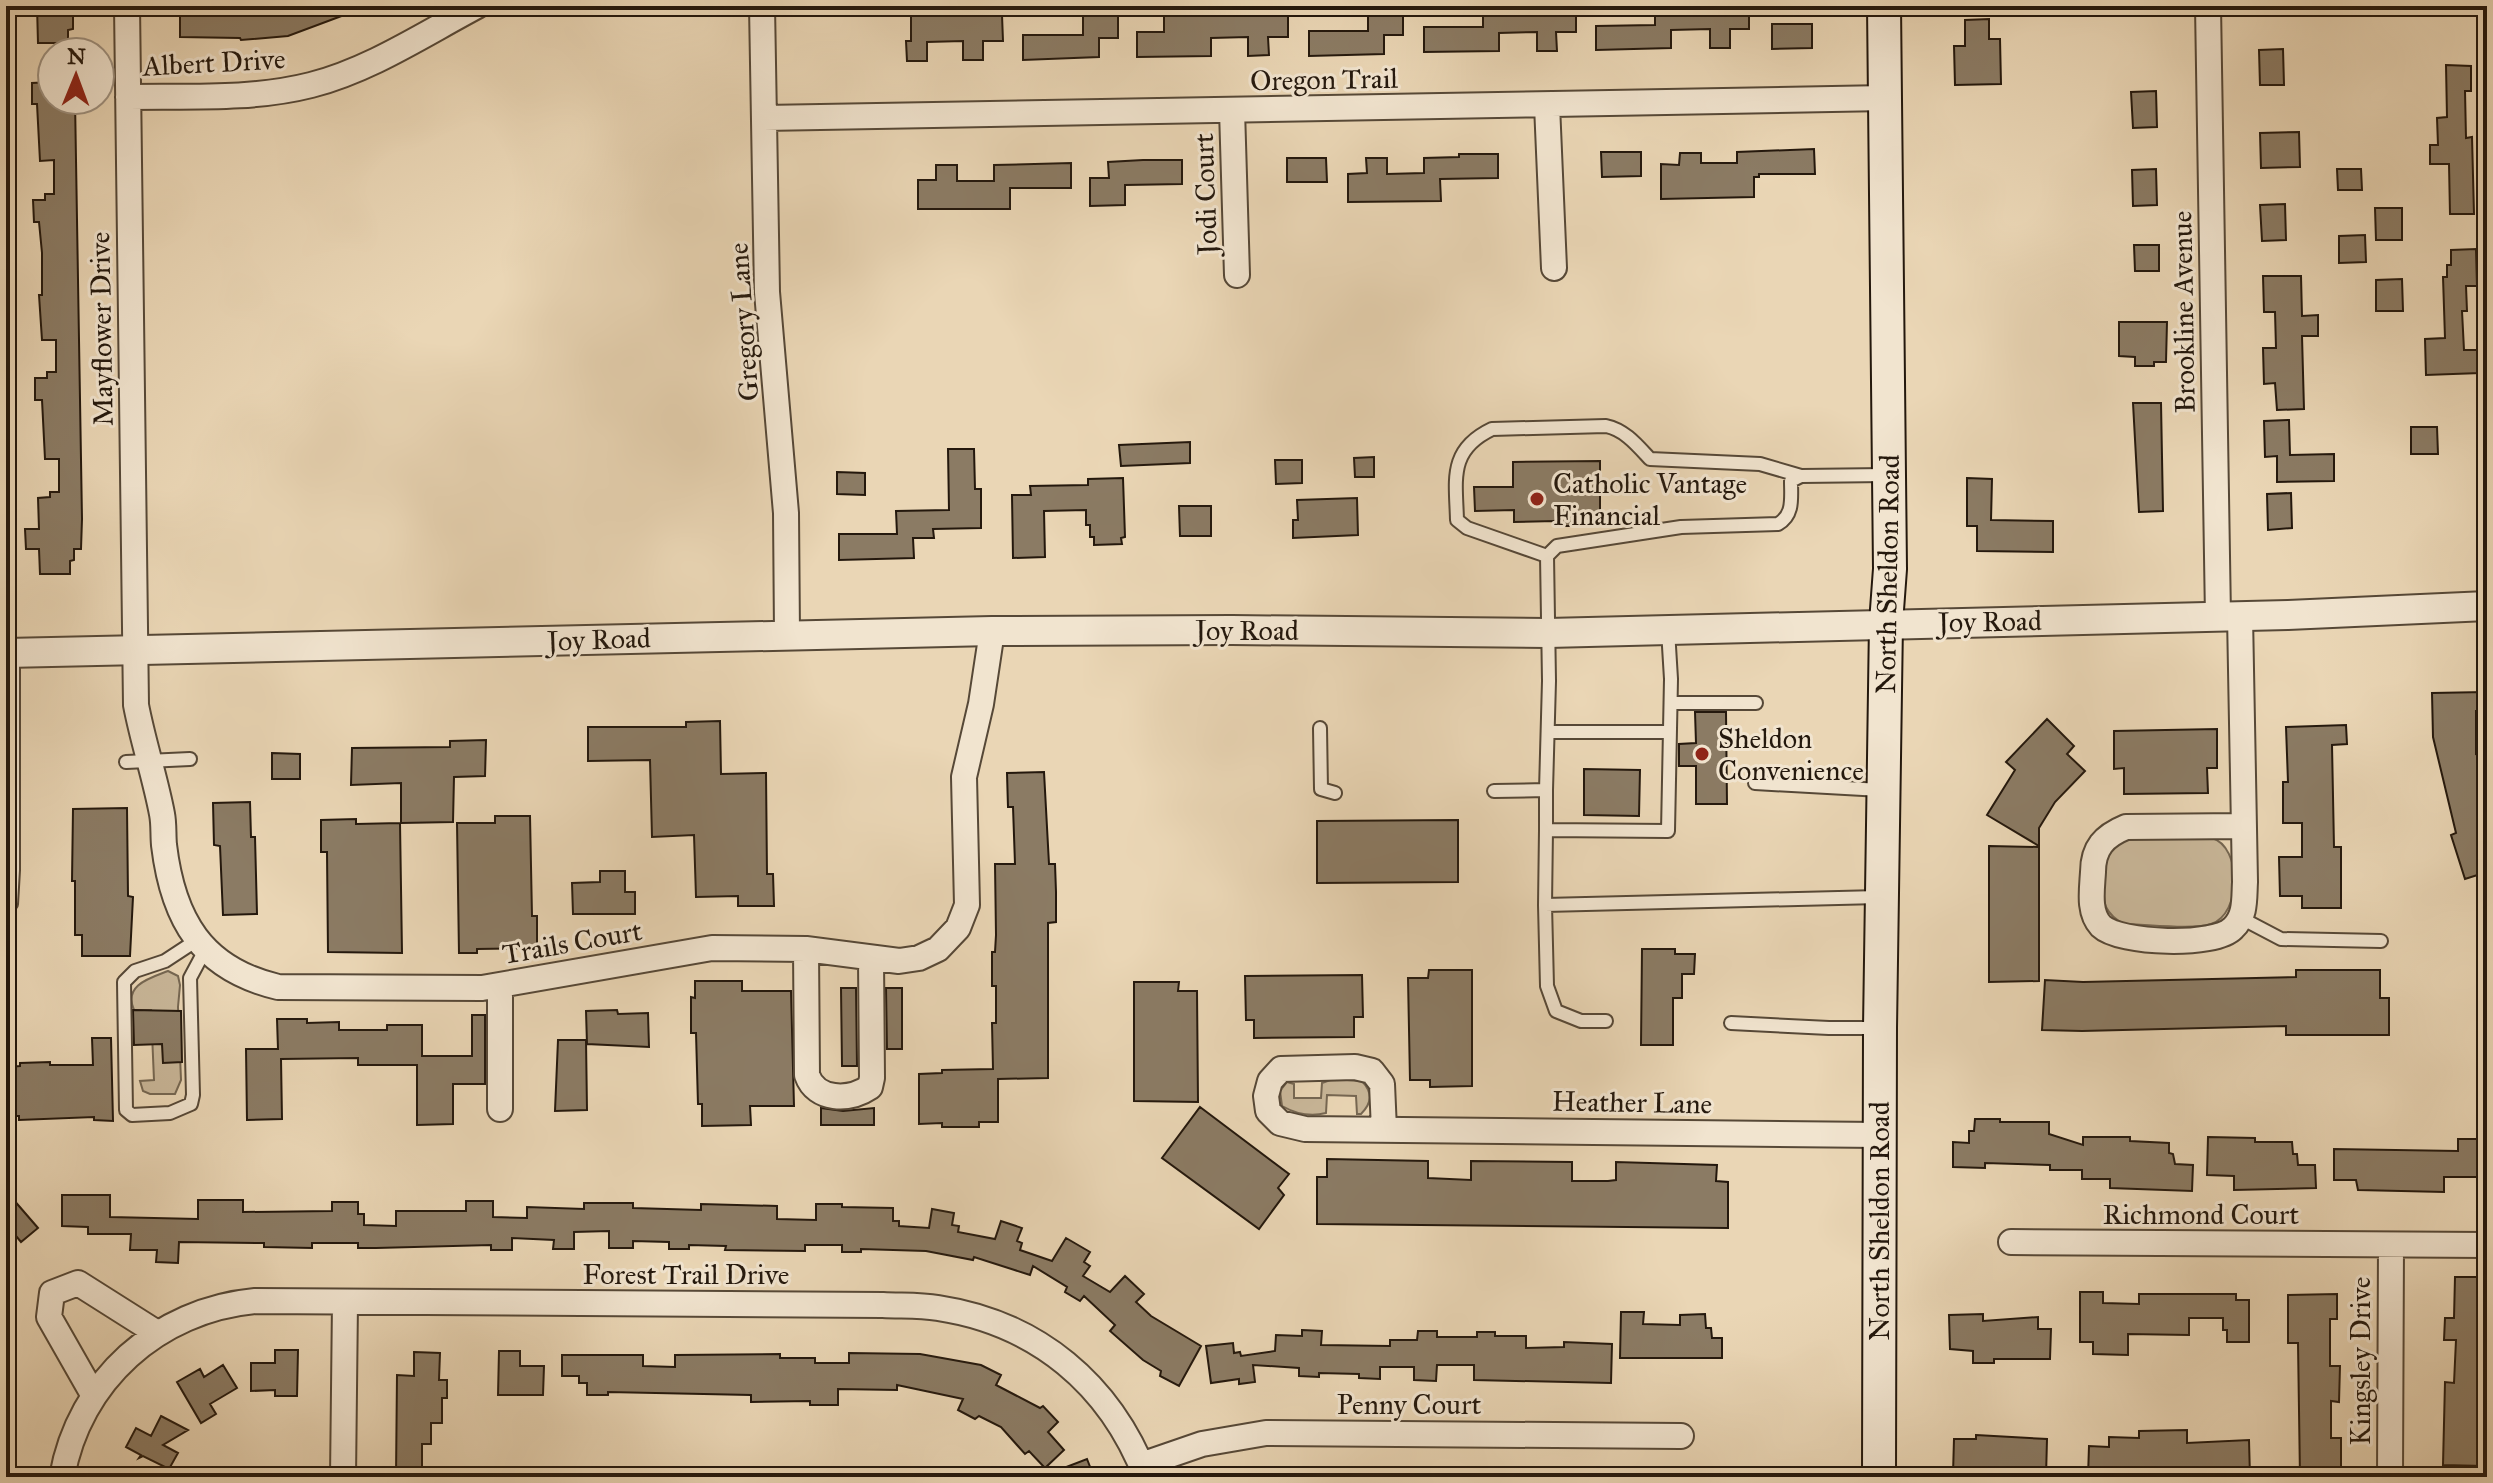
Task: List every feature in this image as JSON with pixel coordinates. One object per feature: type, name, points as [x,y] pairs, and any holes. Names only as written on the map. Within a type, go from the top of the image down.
[{"type":"main road","name":"North Sheldon Road","points":[[1879,1477],[1881,897],[1886,623],[1890,569],[1884,6]]},
{"type":"street","name":"Mayflower Drive","points":[[127,6],[137,650]]},
{"type":"street","name":"Albert Drive","points":[[128,97],[252,95],[312,85],[362,67],[477,6]]},
{"type":"street","name":"Gregory Lane","points":[[762,6],[767,292],[786,513],[787,634]]},
{"type":"street","name":"Brookline Avenue","points":[[2208,6],[2229,616],[2243,826]]},
{"type":"street","name":"Oregon Trail","points":[[764,118],[1886,98]]},
{"type":"street","points":[[1547,105],[1554,268]]},
{"type":"street","name":"Jodi Court","points":[[1232,110],[1237,275]]},
{"type":"street","name":"Joy Road","points":[[10,653],[992,631],[1548,633],[2229,616],[2487,606]]},
{"type":"street","name":"Trails Court","points":[[137,650],[138,762],[163,818],[170,877],[188,927],[201,945],[241,976],[278,987],[415,989],[500,986],[712,948],[806,949],[899,961],[919,958],[938,949],[951,938],[964,917],[969,888],[963,809],[964,777],[981,704],[992,631]]},
{"type":"street","points":[[2243,826],[2244,905],[2241,918],[2231,931],[2209,939],[2133,939],[2116,935],[2102,926],[2092,912],[2093,856],[2100,843],[2111,833],[2126,827],[2243,826]]},
{"type":"street","points":[[806,949],[807,1075],[811,1086],[838,1097],[860,1094],[870,1087],[871,959]]},
{"type":"street","points":[[500,986],[500,1109]]},
{"type":"street","name":"Heather Lane","points":[[1384,1130],[1382,1084],[1372,1071],[1355,1067],[1294,1067],[1281,1069],[1270,1081],[1266,1096],[1268,1111],[1280,1123],[1305,1129],[1384,1130],[1879,1135]]},
{"type":"street","name":"Richmond Court","points":[[2011,1242],[2487,1245]]},
{"type":"street","name":"Kingsley Drive","points":[[2390,1477],[2391,1245]]},
{"type":"street","points":[[94,1396],[49,1317],[52,1293],[78,1283],[157,1333]]},
{"type":"street","name":"Forest Trail Drive","points":[[62,1477],[75,1432],[94,1396],[123,1360],[157,1333],[206,1310],[243,1302],[934,1307],[989,1320],[1019,1333],[1072,1368],[1096,1391],[1123,1426],[1144,1471]]},
{"type":"street","points":[[343,1477],[345,1302]]},
{"type":"street","name":"Penny Court","points":[[1144,1471],[1202,1444],[1266,1433],[1681,1436]]},
{"type":"lane","points":[[1547,556],[1467,528],[1457,520],[1455,467],[1481,434],[1492,429],[1606,426],[1616,428],[1629,437],[1650,459],[1760,464],[1801,476],[1889,475]]},
{"type":"lane","points":[[1606,1021],[1581,1021],[1556,1011],[1547,986],[1547,556],[1557,546],[1667,528],[1778,524],[1785,520],[1791,507],[1791,481],[1801,476]]},
{"type":"lane","points":[[1546,830],[1668,831],[1671,703],[1668,630]]},
{"type":"lane","points":[[6,904],[11,904],[13,870],[10,653]]},
{"type":"lane","points":[[1671,703],[1756,703]]},
{"type":"lane","points":[[1320,728],[1321,789],[1335,793]]},
{"type":"lane","points":[[1548,732],[1670,732]]},
{"type":"lane","points":[[138,762],[190,759]]},
{"type":"lane","points":[[1755,783],[1884,790]]},
{"type":"lane","points":[[1494,791],[1546,790]]},
{"type":"lane","points":[[1545,905],[1881,897]]},
{"type":"lane","points":[[2241,918],[2281,939],[2381,941]]},
{"type":"lane","points":[[201,945],[190,978],[191,1104],[170,1113],[132,1115],[126,1110],[124,982],[135,971],[201,945]]},
{"type":"lane","points":[[1731,1023],[1880,1028]]},
{"type":"shaded area","points":[[2195,835],[2212,838],[2222,844],[2229,854],[2234,881],[2233,895],[2221,918],[2203,926],[2181,927],[2124,924],[2114,917],[2105,902],[2106,862],[2112,849],[2131,837]]},
{"type":"shaded area","points":[[168,971],[178,976],[180,985],[181,1080],[175,1094],[150,1094],[143,1091],[140,1081],[154,1080],[151,1010],[134,1010],[132,994],[140,984]]},
{"type":"shaded area","points":[[1333,1079],[1362,1081],[1366,1085],[1370,1098],[1361,1114],[1357,1114],[1356,1096],[1327,1095],[1326,1113],[1314,1115],[1282,1106],[1280,1091],[1287,1082],[1294,1084],[1294,1098],[1321,1098],[1322,1083]]},
{"type":"building","points":[[37,6],[73,6],[73,29],[68,30],[68,36],[38,36]]},
{"type":"building","points":[[180,6],[258,6],[263,7],[266,15],[303,11],[301,6],[363,8],[288,36],[241,40],[180,37]]},
{"type":"building","points":[[1164,6],[1185,6],[1185,12],[1288,10],[1288,37],[1268,37],[1269,55],[1248,56],[1248,37],[1211,38],[1211,56],[1137,57],[1137,32],[1164,32]]},
{"type":"building","points":[[1483,6],[1576,6],[1576,32],[1556,32],[1557,51],[1537,51],[1537,32],[1499,33],[1499,51],[1424,52],[1424,27],[1483,27]]},
{"type":"building","points":[[1655,6],[1749,6],[1749,29],[1730,29],[1730,48],[1710,48],[1710,29],[1671,30],[1671,48],[1596,50],[1596,26],[1655,25]]},
{"type":"building","points":[[1368,9],[1403,9],[1403,35],[1384,35],[1384,54],[1309,56],[1309,31],[1368,31]]},
{"type":"building","points":[[1083,12],[1118,12],[1118,38],[1099,38],[1099,57],[1023,60],[1023,35],[1083,35]]},
{"type":"building","points":[[1002,15],[1003,41],[983,41],[983,60],[963,60],[963,41],[927,42],[927,61],[907,61],[906,41],[911,41],[911,16]]},
{"type":"building","points":[[1989,19],[1989,39],[2000,39],[2001,84],[1955,85],[1954,46],[1965,46],[1965,20]]},
{"type":"building","points":[[1772,24],[1812,24],[1812,48],[1772,49]]},
{"type":"building","points":[[2283,49],[2284,85],[2260,85],[2259,50]]},
{"type":"building","points":[[2446,65],[2471,66],[2471,91],[2465,91],[2466,138],[2472,137],[2474,214],[2450,214],[2449,164],[2430,164],[2430,145],[2438,145],[2437,118],[2447,117]]},
{"type":"building","points":[[32,83],[36,83],[36,104],[32,104]]},
{"type":"building","points":[[2156,91],[2157,127],[2133,128],[2131,92]]},
{"type":"building","points":[[38,116],[75,116],[82,519],[81,549],[74,549],[70,574],[40,574],[39,549],[26,549],[25,529],[39,529],[38,498],[50,497],[50,492],[59,492],[59,459],[45,459],[42,400],[35,400],[35,378],[47,378],[47,372],[56,372],[56,340],[42,340],[39,295],[42,295],[42,253],[39,222],[34,222],[33,200],[45,200],[45,194],[54,194],[54,160],[40,161]]},
{"type":"building","points":[[2299,132],[2300,167],[2261,168],[2260,133]]},
{"type":"building","points":[[1814,149],[1815,174],[1759,174],[1759,177],[1754,177],[1754,197],[1661,199],[1661,164],[1679,165],[1680,153],[1701,153],[1701,163],[1737,163],[1737,152]]},
{"type":"building","points":[[1601,152],[1641,152],[1641,176],[1602,177]]},
{"type":"building","points":[[1459,154],[1498,154],[1498,178],[1440,179],[1441,201],[1348,202],[1348,174],[1367,173],[1366,158],[1387,158],[1387,174],[1424,173],[1424,158],[1459,157]]},
{"type":"building","points":[[1287,158],[1326,158],[1327,182],[1287,182]]},
{"type":"building","points":[[1182,160],[1182,184],[1125,185],[1125,205],[1090,206],[1090,178],[1109,178],[1108,162]]},
{"type":"building","points":[[1071,163],[1071,188],[1010,188],[1010,209],[918,209],[918,180],[936,180],[936,165],[957,165],[957,181],[994,181],[994,165]]},
{"type":"building","points":[[2156,169],[2157,205],[2133,206],[2132,170]]},
{"type":"building","points":[[2337,169],[2361,169],[2362,190],[2338,190]]},
{"type":"building","points":[[2285,204],[2286,240],[2262,241],[2260,205]]},
{"type":"building","points":[[2375,208],[2402,208],[2402,240],[2376,240]]},
{"type":"building","points":[[2365,235],[2366,262],[2339,263],[2339,236]]},
{"type":"building","points":[[2134,245],[2159,245],[2159,271],[2135,271]]},
{"type":"building","points":[[2476,249],[2477,286],[2466,286],[2467,311],[2462,311],[2464,350],[2479,350],[2480,373],[2426,375],[2425,339],[2445,338],[2443,277],[2447,277],[2447,265],[2451,265],[2451,250]]},
{"type":"building","points":[[2263,276],[2301,276],[2302,316],[2318,315],[2318,336],[2302,336],[2304,409],[2277,410],[2275,383],[2264,384],[2263,348],[2276,348],[2275,312],[2264,312]]},
{"type":"building","points":[[2402,279],[2403,311],[2376,311],[2376,280]]},
{"type":"building","points":[[2119,322],[2167,322],[2166,362],[2154,362],[2154,366],[2135,366],[2135,357],[2119,356]]},
{"type":"building","points":[[2133,403],[2161,403],[2163,511],[2139,512]]},
{"type":"building","points":[[2289,420],[2290,455],[2334,454],[2334,481],[2277,482],[2277,456],[2265,457],[2264,421]]},
{"type":"building","points":[[2411,427],[2437,427],[2438,454],[2411,454]]},
{"type":"building","points":[[1190,442],[1190,463],[1121,466],[1119,445]]},
{"type":"building","points":[[948,449],[974,449],[975,489],[981,489],[981,528],[933,529],[934,538],[913,538],[914,558],[839,560],[839,534],[897,534],[896,511],[949,510]]},
{"type":"building","points":[[1374,457],[1374,477],[1355,477],[1354,458]]},
{"type":"building","points":[[1275,460],[1302,460],[1302,483],[1276,484]]},
{"type":"building","name":"Catholic Vantage Financial","points":[[1600,461],[1600,511],[1587,526],[1555,526],[1555,521],[1514,522],[1514,510],[1475,511],[1474,487],[1513,487],[1513,462]]},
{"type":"building","points":[[837,472],[865,473],[865,495],[837,494]]},
{"type":"building","points":[[1123,478],[1125,537],[1121,538],[1122,544],[1094,545],[1090,525],[1086,525],[1086,510],[1044,511],[1045,557],[1013,558],[1012,495],[1031,495],[1030,486],[1088,485],[1088,479]]},
{"type":"building","points":[[1967,478],[1992,479],[1991,520],[2053,521],[2053,552],[1977,551],[1977,526],[1967,526]]},
{"type":"building","points":[[2291,493],[2292,528],[2268,530],[2267,494]]},
{"type":"building","points":[[1357,498],[1358,535],[1293,538],[1293,520],[1298,520],[1297,500]]},
{"type":"building","points":[[1179,506],[1211,506],[1211,536],[1180,536]]},
{"type":"building","points":[[2485,692],[2485,711],[2476,711],[2476,754],[2483,752],[2487,775],[2480,776],[2487,805],[2487,872],[2465,879],[2451,835],[2456,833],[2433,737],[2432,693]]},
{"type":"building","points":[[1695,712],[1726,712],[1727,804],[1696,804],[1696,766],[1679,766],[1679,744],[1696,743]]},
{"type":"building","points":[[2047,719],[2074,746],[2067,754],[2085,771],[2055,802],[2039,828],[2039,846],[1987,815],[2015,770],[2006,762]]},
{"type":"building","points":[[720,721],[721,774],[766,773],[767,874],[773,874],[774,906],[738,906],[738,896],[696,897],[694,835],[652,837],[650,760],[588,761],[588,727],[686,727],[686,722]]},
{"type":"building","points":[[2346,725],[2347,744],[2332,745],[2334,847],[2341,847],[2341,908],[2302,908],[2302,896],[2280,896],[2279,857],[2302,857],[2302,823],[2283,823],[2283,782],[2288,782],[2286,727]]},
{"type":"building","points":[[2217,729],[2217,768],[2207,768],[2208,793],[2124,794],[2124,768],[2114,769],[2114,731]]},
{"type":"building","points":[[486,740],[485,776],[454,777],[453,822],[401,823],[401,783],[351,785],[352,748],[450,747],[450,741]]},
{"type":"building","points":[[272,753],[300,754],[300,779],[272,779]]},
{"type":"building","points":[[1584,769],[1640,770],[1639,816],[1584,815]]},
{"type":"building","points":[[1044,772],[1049,864],[1055,864],[1056,892],[1056,922],[1048,923],[1048,1078],[998,1079],[998,1122],[979,1122],[979,1127],[919,1124],[919,1074],[942,1073],[942,1070],[993,1069],[992,1023],[996,1023],[996,986],[992,986],[992,952],[995,952],[996,935],[995,864],[1015,864],[1013,807],[1008,807],[1007,773]]},
{"type":"building","points":[[250,802],[251,837],[255,837],[257,914],[223,915],[220,846],[214,845],[213,803]]},
{"type":"building","points":[[127,808],[128,896],[133,897],[130,956],[82,956],[82,935],[75,935],[73,809]]},
{"type":"building","points":[[495,816],[530,816],[532,916],[537,916],[537,948],[477,949],[477,953],[459,953],[457,823],[495,823]]},
{"type":"building","points":[[356,819],[356,824],[400,823],[402,953],[328,952],[327,852],[321,852],[321,820]]},
{"type":"building","points":[[1458,820],[1458,882],[1317,883],[1317,821]]},
{"type":"building","points":[[1989,846],[2039,847],[2039,981],[1989,982]]},
{"type":"building","points":[[600,871],[625,871],[625,892],[635,892],[635,914],[573,914],[572,883],[600,882]]},
{"type":"building","points":[[1642,949],[1675,949],[1675,954],[1695,954],[1694,974],[1682,974],[1682,998],[1673,998],[1673,1045],[1641,1045]]},
{"type":"building","points":[[1429,970],[1472,970],[1472,1086],[1430,1087],[1430,1080],[1410,1080],[1408,978],[1428,978]]},
{"type":"building","points":[[2296,970],[2380,970],[2380,998],[2389,998],[2389,1035],[2286,1035],[2286,1026],[2042,1030],[2045,980],[2083,982],[2296,977]]},
{"type":"building","points":[[1362,975],[1363,1017],[1354,1017],[1354,1037],[1254,1038],[1254,1020],[1246,1020],[1245,976]]},
{"type":"building","points":[[695,981],[742,981],[742,991],[791,991],[794,1106],[750,1106],[751,1125],[702,1126],[702,1104],[698,1104],[696,1033],[691,1033],[691,997],[695,998]]},
{"type":"building","points":[[1134,982],[1179,982],[1178,991],[1197,991],[1198,1102],[1134,1101]]},
{"type":"building","points":[[841,988],[856,988],[857,1066],[842,1066]]},
{"type":"building","points":[[886,988],[902,988],[902,1049],[887,1049]]},
{"type":"building","points":[[133,1010],[181,1011],[182,1062],[163,1063],[162,1044],[134,1045]]},
{"type":"building","points":[[617,1010],[618,1014],[648,1013],[649,1047],[587,1044],[586,1011]]},
{"type":"building","points":[[472,1015],[485,1015],[485,1084],[453,1084],[453,1124],[417,1125],[417,1065],[358,1065],[358,1058],[281,1059],[282,1119],[247,1120],[246,1049],[278,1049],[277,1019],[307,1019],[307,1023],[339,1022],[339,1030],[387,1030],[387,1025],[422,1025],[422,1056],[472,1056]]},
{"type":"building","points":[[92,1038],[111,1038],[113,1121],[94,1120],[94,1117],[19,1120],[19,1116],[6,1116],[6,1067],[50,1062],[50,1065],[93,1065]]},
{"type":"building","points":[[558,1040],[586,1040],[587,1110],[555,1111]]},
{"type":"building","points":[[1200,1107],[1289,1174],[1278,1188],[1284,1195],[1259,1229],[1162,1158]]},
{"type":"building","points":[[821,1108],[843,1111],[874,1108],[874,1125],[821,1125]]},
{"type":"building","points":[[1975,1119],[2049,1122],[2049,1134],[2083,1145],[2083,1137],[2130,1137],[2130,1141],[2169,1143],[2169,1153],[2173,1154],[2175,1164],[2193,1165],[2192,1191],[2110,1188],[2110,1179],[2082,1179],[2082,1170],[2050,1170],[2050,1165],[1985,1163],[1985,1168],[1953,1167],[1953,1142],[1969,1143],[1969,1131],[1974,1131]]},
{"type":"building","points":[[2208,1137],[2292,1142],[2298,1165],[2315,1165],[2316,1188],[2234,1190],[2234,1176],[2207,1175]]},
{"type":"building","points":[[2458,1139],[2487,1139],[2487,1177],[2444,1177],[2444,1192],[2358,1190],[2356,1180],[2334,1180],[2334,1149],[2458,1151]]},
{"type":"building","points":[[1327,1159],[1428,1161],[1428,1178],[1471,1180],[1471,1161],[1572,1162],[1572,1181],[1616,1180],[1616,1162],[1717,1165],[1716,1181],[1728,1182],[1728,1228],[1317,1224],[1317,1177],[1327,1177]]},
{"type":"building","points":[[6,1191],[38,1228],[21,1242],[6,1224]]},
{"type":"building","points":[[62,1195],[110,1195],[110,1217],[198,1219],[198,1200],[243,1200],[243,1212],[332,1211],[332,1202],[358,1202],[358,1214],[364,1214],[364,1225],[396,1226],[396,1211],[466,1211],[466,1201],[493,1201],[493,1217],[527,1218],[527,1207],[584,1209],[584,1203],[633,1203],[633,1208],[701,1210],[701,1204],[777,1206],[777,1219],[816,1220],[816,1204],[842,1204],[842,1207],[893,1208],[893,1221],[899,1221],[899,1226],[929,1228],[932,1209],[954,1213],[952,1225],[959,1226],[958,1232],[995,1239],[1001,1221],[1022,1228],[1017,1241],[1022,1243],[1020,1250],[1052,1261],[1066,1238],[1090,1252],[1084,1262],[1090,1266],[1083,1276],[1110,1292],[1125,1276],[1144,1294],[1136,1302],[1151,1316],[1201,1346],[1179,1386],[1160,1376],[1161,1371],[1143,1360],[1110,1331],[1115,1325],[1084,1296],[1080,1301],[1065,1292],[1067,1287],[1033,1266],[1030,1275],[974,1257],[973,1260],[926,1251],[861,1249],[861,1252],[842,1252],[842,1245],[805,1245],[805,1251],[725,1250],[726,1246],[689,1245],[689,1249],[669,1249],[669,1242],[633,1241],[633,1248],[609,1248],[609,1231],[574,1232],[574,1249],[553,1249],[554,1240],[512,1238],[512,1250],[491,1250],[491,1245],[358,1248],[358,1243],[312,1243],[312,1248],[264,1247],[264,1243],[179,1242],[178,1263],[156,1262],[157,1250],[130,1250],[131,1234],[88,1234],[88,1227],[62,1226]]},
{"type":"building","points":[[2455,1277],[2487,1277],[2484,1466],[2443,1465],[2445,1382],[2454,1383],[2456,1340],[2444,1340],[2445,1318],[2454,1318]]},
{"type":"building","points":[[2080,1292],[2103,1292],[2103,1303],[2139,1304],[2139,1294],[2236,1294],[2236,1300],[2249,1300],[2249,1342],[2227,1342],[2223,1318],[2189,1318],[2189,1335],[2128,1334],[2128,1355],[2093,1354],[2093,1342],[2080,1342]]},
{"type":"building","points":[[2337,1294],[2337,1319],[2330,1319],[2330,1366],[2340,1366],[2339,1402],[2331,1401],[2331,1438],[2341,1438],[2341,1472],[2332,1472],[2332,1477],[2300,1477],[2298,1343],[2288,1343],[2288,1295]]},
{"type":"building","points":[[1621,1312],[1644,1312],[1643,1324],[1680,1325],[1680,1315],[1705,1314],[1706,1328],[1711,1328],[1712,1338],[1722,1338],[1722,1358],[1620,1358]]},
{"type":"building","points":[[1983,1314],[1983,1321],[2038,1317],[2038,1329],[2051,1329],[2050,1359],[1994,1359],[1994,1363],[1973,1363],[1973,1351],[1950,1349],[1949,1315]]},
{"type":"building","points":[[1302,1330],[1322,1331],[1321,1345],[1390,1346],[1390,1340],[1417,1340],[1418,1331],[1437,1331],[1437,1337],[1477,1337],[1477,1332],[1495,1332],[1495,1336],[1526,1336],[1526,1348],[1564,1347],[1564,1342],[1612,1344],[1611,1383],[1474,1380],[1474,1365],[1437,1365],[1436,1381],[1414,1380],[1414,1367],[1380,1367],[1380,1379],[1359,1378],[1359,1374],[1299,1376],[1299,1368],[1253,1365],[1255,1382],[1239,1384],[1239,1379],[1211,1383],[1206,1346],[1233,1343],[1234,1353],[1240,1352],[1241,1356],[1275,1351],[1276,1335],[1302,1336]]},
{"type":"building","points":[[275,1350],[298,1350],[297,1396],[275,1396],[275,1390],[251,1391],[251,1363],[275,1363]]},
{"type":"building","points":[[499,1351],[520,1351],[520,1366],[544,1366],[543,1395],[498,1395]]},
{"type":"building","points":[[414,1352],[440,1353],[439,1380],[447,1380],[447,1398],[442,1398],[442,1423],[431,1423],[431,1444],[422,1444],[422,1477],[396,1477],[397,1375],[414,1376]]},
{"type":"building","points":[[849,1353],[920,1354],[981,1365],[1001,1375],[996,1385],[1040,1408],[1043,1406],[1058,1422],[1048,1432],[1064,1450],[1045,1468],[1029,1451],[1025,1454],[1001,1427],[958,1410],[963,1399],[897,1385],[897,1390],[838,1389],[838,1405],[810,1405],[810,1401],[751,1402],[751,1395],[608,1392],[608,1395],[587,1395],[587,1383],[579,1383],[579,1376],[562,1376],[562,1355],[643,1355],[643,1366],[675,1367],[675,1355],[780,1354],[780,1358],[815,1358],[815,1363],[849,1363]]},
{"type":"building","points":[[223,1365],[237,1388],[210,1404],[216,1414],[201,1423],[177,1382],[200,1369],[204,1377]]},
{"type":"building","points":[[161,1416],[188,1430],[163,1445],[178,1453],[169,1469],[143,1456],[139,1458],[141,1455],[126,1447],[136,1428],[151,1436]]},
{"type":"building","points":[[2187,1430],[2187,1443],[2249,1440],[2250,1477],[2230,1477],[2230,1471],[2188,1471],[2188,1477],[2166,1477],[2166,1471],[2126,1471],[2126,1477],[2088,1477],[2089,1446],[2109,1447],[2109,1437],[2139,1438],[2139,1431]]},
{"type":"building","points":[[1976,1435],[2047,1439],[2046,1477],[1953,1474],[1954,1439],[1976,1439]]},
{"type":"building","points":[[1087,1459],[1094,1477],[1043,1476]]},
{"type":"place","name":"Catholic Vantage Financial","points":[[1537,499]]},
{"type":"place","name":"Sheldon Convenience","points":[[1702,754]]}]
